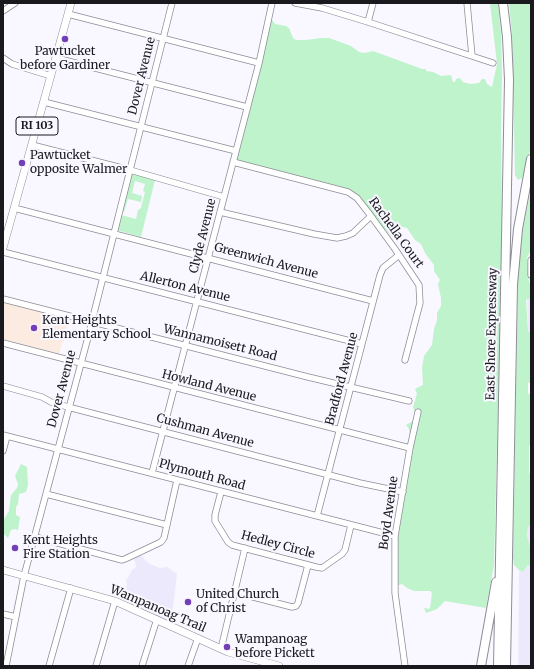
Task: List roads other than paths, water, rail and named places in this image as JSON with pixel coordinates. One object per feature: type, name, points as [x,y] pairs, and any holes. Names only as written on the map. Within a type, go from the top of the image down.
[{"type":"highway","name":"East Shore Expressway","points":[[498,666],[509,80],[508,44],[503,3]]},
{"type":"highway","name":"East Shore Expressway","points":[[506,666],[513,285],[519,222],[531,159]]},
{"type":"highway","points":[[481,666],[500,556]]},
{"type":"main road","name":"RI 103","points":[[3,248],[6,227],[14,208],[71,3]]},
{"type":"main road","name":"Wampanoag Trail","points":[[3,570],[115,601],[221,648],[242,656],[279,666]]},
{"type":"street","points":[[3,11],[15,3]]},
{"type":"street","name":"Dover Avenue","points":[[6,666],[24,576],[103,277],[172,3]]},
{"type":"street","name":"Clyde Avenue","points":[[152,473],[164,432],[259,63],[272,3]]},
{"type":"street","points":[[295,3],[322,8],[493,63]]},
{"type":"street","points":[[368,22],[373,3]]},
{"type":"street","points":[[467,3],[472,56]]},
{"type":"street","points":[[68,14],[259,63]]},
{"type":"street","points":[[3,58],[12,64],[50,76]]},
{"type":"street","points":[[56,58],[247,107]]},
{"type":"street","points":[[44,102],[236,151]]},
{"type":"street","points":[[32,145],[130,170],[224,197]]},
{"type":"street","name":"Rachella Court","points":[[233,162],[348,192],[357,198],[416,279],[420,291],[418,311],[405,360]]},
{"type":"street","name":"Greenwich Avenue","points":[[14,208],[373,300]]},
{"type":"street","points":[[220,212],[337,238],[353,233],[371,216]]},
{"type":"street","name":"Allerton Avenue","points":[[3,252],[362,344]]},
{"type":"street","name":"Bradford Avenue","points":[[317,516],[380,275],[383,268],[399,255]]},
{"type":"street","points":[[531,260],[531,275]]},
{"type":"street","name":"Wannamoisett Road","points":[[3,299],[308,377],[409,401]]},
{"type":"street","name":"Howland Avenue","points":[[3,343],[410,448]]},
{"type":"street","name":"Cushman Avenue","points":[[3,386],[42,397],[51,402],[68,407],[403,492]]},
{"type":"street","name":"Boyd Avenue","points":[[404,666],[395,592],[395,536],[410,448],[418,412]]},
{"type":"street","points":[[3,451],[5,436]]},
{"type":"street","name":"Plymouth Road","points":[[5,436],[395,536]]},
{"type":"street","points":[[35,537],[122,560],[161,542],[164,538],[177,480]]},
{"type":"street","name":"Hedley Circle","points":[[221,492],[215,515],[215,521],[228,542],[308,565],[322,568],[342,554],[345,550],[351,525]]},
{"type":"street","points":[[46,494],[167,525]]},
{"type":"street","points":[[221,648],[245,548]]},
{"type":"street","points":[[234,592],[292,607],[296,606],[308,565]]},
{"type":"street","points":[[49,666],[71,588]]},
{"type":"street","points":[[96,666],[115,601]]},
{"type":"street","points":[[3,614],[16,617]]},
{"type":"street","points":[[142,666],[157,619]]},
{"type":"street","points":[[188,666],[198,638]]},
{"type":"place","name":"Pawtucket before Gardiner","points":[[65,39]]},
{"type":"place","name":"Pawtucket opposite Walmer","points":[[22,163]]},
{"type":"place","name":"Kent Heights Elementary School","points":[[34,328]]},
{"type":"place","name":"Kent Heights Fire Station","points":[[15,548]]},
{"type":"place","name":"United Church of Christ","points":[[188,602]]},
{"type":"place","name":"Wampanoag before Pickett","points":[[227,647]]}]
